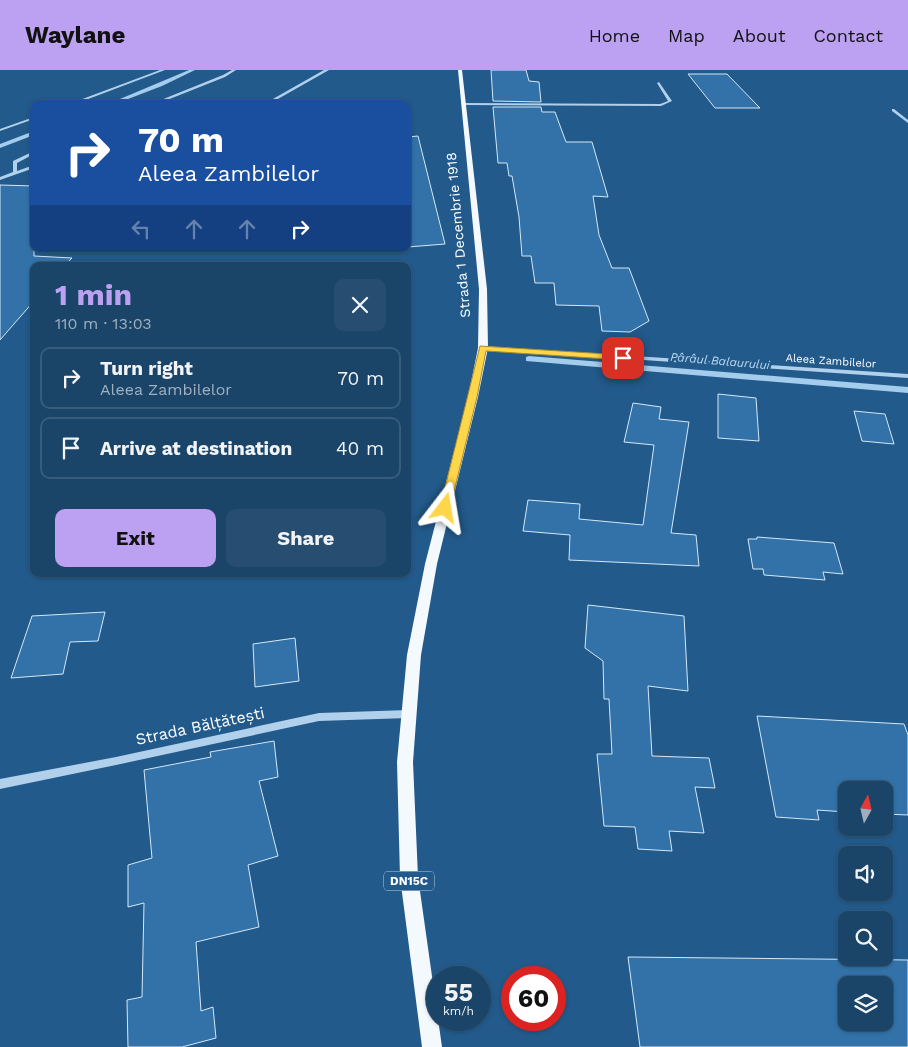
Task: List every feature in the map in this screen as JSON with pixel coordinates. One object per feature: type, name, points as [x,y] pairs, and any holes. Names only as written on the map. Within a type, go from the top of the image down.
[{"type":"main road","name":"Strada 1 Decembrie 1918","points":[[432,1047],[409,877],[405,762],[414,655],[431,564],[473,397],[482,348],[483,289],[462,104],[460,70]]},
{"type":"street","points":[[82,100],[163,70]]},
{"type":"street","points":[[163,100],[224,76],[234,70]]},
{"type":"street","points":[[273,100],[327,70]]},
{"type":"street","points":[[462,104],[661,105],[670,101],[659,83]]},
{"type":"street","points":[[893,110],[908,122]]},
{"type":"street","points":[[0,130],[30,119]]},
{"type":"street","points":[[15,172],[15,162],[30,154]]},
{"type":"street","points":[[0,179],[30,167]]},
{"type":"street","name":"Aleea Zambilelor","points":[[482,348],[908,376]]},
{"type":"street","name":"Strada Bălțătești","points":[[0,784],[116,762],[319,717],[408,714]]},
{"type":"building","points":[[491,70],[526,70],[529,81],[539,82],[541,102],[493,101]]},
{"type":"building","points":[[688,74],[727,74],[760,108],[715,108]]},
{"type":"building","points":[[493,107],[541,107],[542,112],[555,112],[566,142],[592,142],[608,197],[593,196],[599,235],[612,268],[629,268],[649,321],[630,332],[602,331],[599,306],[556,305],[554,283],[535,283],[531,256],[522,256],[519,217],[512,176],[509,176],[507,163],[498,163]]},
{"type":"building","points":[[418,136],[445,244],[411,247],[411,137]]},
{"type":"building","points":[[0,185],[30,186],[30,252],[34,252],[34,256],[72,258],[68,262],[30,262],[30,306],[0,340]]},
{"type":"building","points":[[718,394],[756,398],[759,441],[718,438]]},
{"type":"building","points":[[633,403],[661,407],[659,419],[689,422],[671,533],[696,535],[699,566],[569,560],[570,535],[523,531],[528,500],[580,504],[579,519],[643,525],[654,445],[624,442]]},
{"type":"building","points":[[854,411],[885,414],[894,444],[862,441]]},
{"type":"building","points":[[757,537],[834,543],[843,574],[823,572],[825,580],[764,575],[763,569],[753,569],[748,539],[757,539]]},
{"type":"building","points":[[588,605],[684,616],[688,691],[648,686],[652,756],[709,758],[715,788],[695,787],[704,833],[669,831],[672,851],[638,849],[635,827],[604,826],[597,754],[612,754],[609,699],[604,699],[603,661],[585,648]]},
{"type":"building","points":[[105,612],[98,641],[70,642],[63,674],[11,678],[32,616]]},
{"type":"building","points":[[295,638],[299,681],[255,687],[253,644]]},
{"type":"building","points":[[757,716],[904,724],[908,735],[908,815],[893,814],[893,781],[838,781],[838,811],[817,810],[819,820],[776,817]]},
{"type":"building","points":[[274,741],[278,777],[259,781],[278,856],[248,865],[259,927],[196,942],[201,1011],[213,1007],[216,1038],[182,1047],[128,1047],[127,1000],[142,997],[144,903],[128,907],[128,865],[152,858],[144,770],[211,757],[210,752]]},
{"type":"building","points":[[628,957],[838,959],[838,966],[893,966],[893,960],[908,960],[908,1047],[640,1047]]},
{"type":"waterway","points":[[121,100],[193,70]]},
{"type":"waterway","points":[[0,146],[30,135]]},
{"type":"waterway","name":"Pârâul Balaurului","points":[[529,359],[908,390]]},
{"type":"route","points":[[445,508],[473,397],[482,348],[623,358]]}]
